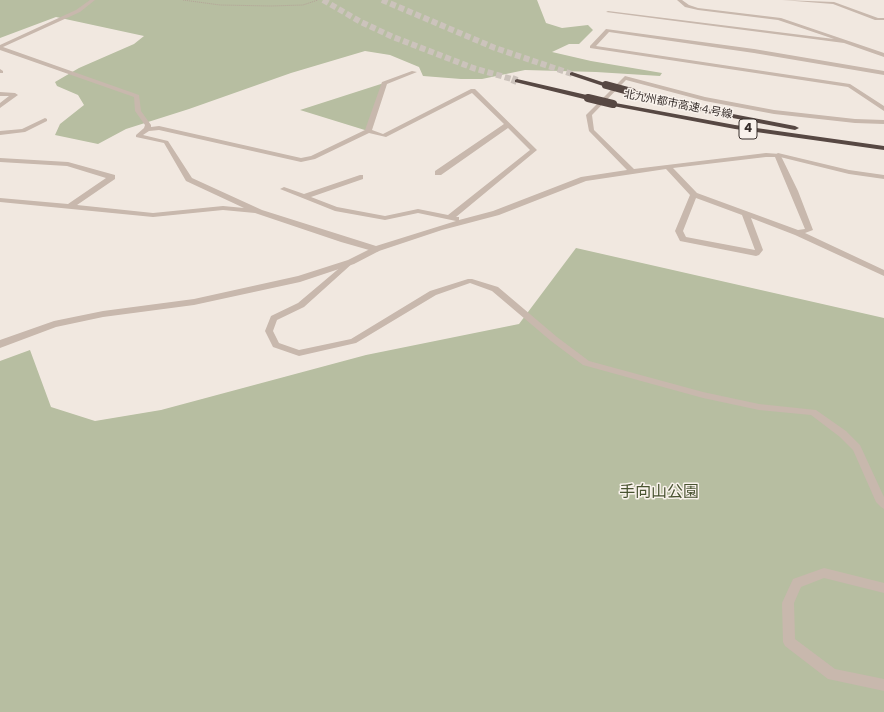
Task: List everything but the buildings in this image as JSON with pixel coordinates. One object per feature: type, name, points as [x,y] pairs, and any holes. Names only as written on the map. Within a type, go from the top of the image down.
[{"type":"highway","name":"北九州都市高速４号線","points":[[572,74],[632,92],[750,120],[884,140]]},
{"type":"highway","name":"北九州都市高速４号線","points":[[517,81],[613,104],[736,126],[884,148]]},
{"type":"highway","points":[[736,126],[808,144]]},
{"type":"street","points":[[0,48],[78,10],[93,0]]},
{"type":"street","points":[[679,0],[688,6],[698,9],[779,19],[842,42],[884,55]]},
{"type":"street","points":[[784,0],[834,3],[848,0]]},
{"type":"street","points":[[834,3],[877,19],[884,19]]},
{"type":"street","points":[[608,12],[842,42]]},
{"type":"street","points":[[884,73],[754,51],[608,30],[592,47],[850,86],[884,110]]},
{"type":"street","points":[[0,48],[137,96],[138,111],[148,125],[147,129]]},
{"type":"street","points":[[368,131],[384,83],[414,72]]},
{"type":"street","points":[[632,171],[591,130],[589,115],[625,78],[705,99],[774,112],[855,121],[884,122]]},
{"type":"street","points":[[376,248],[344,240],[259,212],[189,178],[166,142],[138,136],[147,129],[159,128],[301,160],[313,158],[368,131],[384,136],[473,90],[534,150],[449,218]]},
{"type":"street","points":[[0,94],[15,94],[0,106]]},
{"type":"street","points":[[0,133],[23,131],[44,120]]},
{"type":"street","points":[[438,173],[509,124]]},
{"type":"street","points":[[778,155],[809,230],[798,233]]},
{"type":"street","points":[[0,344],[54,324],[103,314],[194,302],[300,278],[351,262],[376,248],[439,228],[496,213],[584,179],[602,175],[704,162],[778,155],[843,170],[884,177]]},
{"type":"street","points":[[0,160],[68,164],[112,177],[69,207]]},
{"type":"street","points":[[668,167],[694,195],[798,233],[884,273]]},
{"type":"street","points":[[304,196],[360,177]]},
{"type":"street","points":[[284,189],[336,209],[384,218],[418,211],[467,221]]},
{"type":"street","points":[[694,195],[679,231],[683,239],[756,253],[759,250],[745,214]]},
{"type":"street","points":[[0,200],[153,215],[223,208],[259,212]]},
{"type":"lane","points":[[351,262],[301,304],[274,318],[269,331],[276,344],[299,353],[354,341],[433,293],[470,281],[495,289],[554,339],[586,363],[703,395],[759,406],[813,412],[843,434],[857,448],[879,500],[884,504]]},
{"type":"lane","points":[[884,588],[824,573],[797,583],[788,603],[789,642],[832,674],[884,685]]},
{"type":"path","points":[[183,0],[220,5],[271,6],[303,5],[318,0]]},
{"type":"green space","points":[[0,0],[537,0],[546,23],[562,28],[588,25],[593,30],[579,44],[569,44],[552,52],[591,61],[662,73],[660,76],[525,70],[482,79],[461,79],[423,76],[419,67],[390,55],[365,51],[291,73],[189,109],[126,129],[98,144],[55,135],[60,124],[84,105],[78,95],[57,86],[55,82],[79,68],[134,44],[144,36],[56,17],[0,38]]},
{"type":"green space","points":[[384,83],[368,131],[300,110]]},
{"type":"green space","name":"手向山公園","points":[[576,248],[884,318],[884,712],[0,712],[0,361],[30,350],[51,407],[95,421],[161,410],[366,355],[519,324]]},
{"type":"tunnel","points":[[323,0],[361,22],[393,37],[473,68],[513,80]]},
{"type":"tunnel","points":[[382,0],[495,48],[572,74]]},
{"type":"tunnel","points":[[513,80],[517,81]]}]
